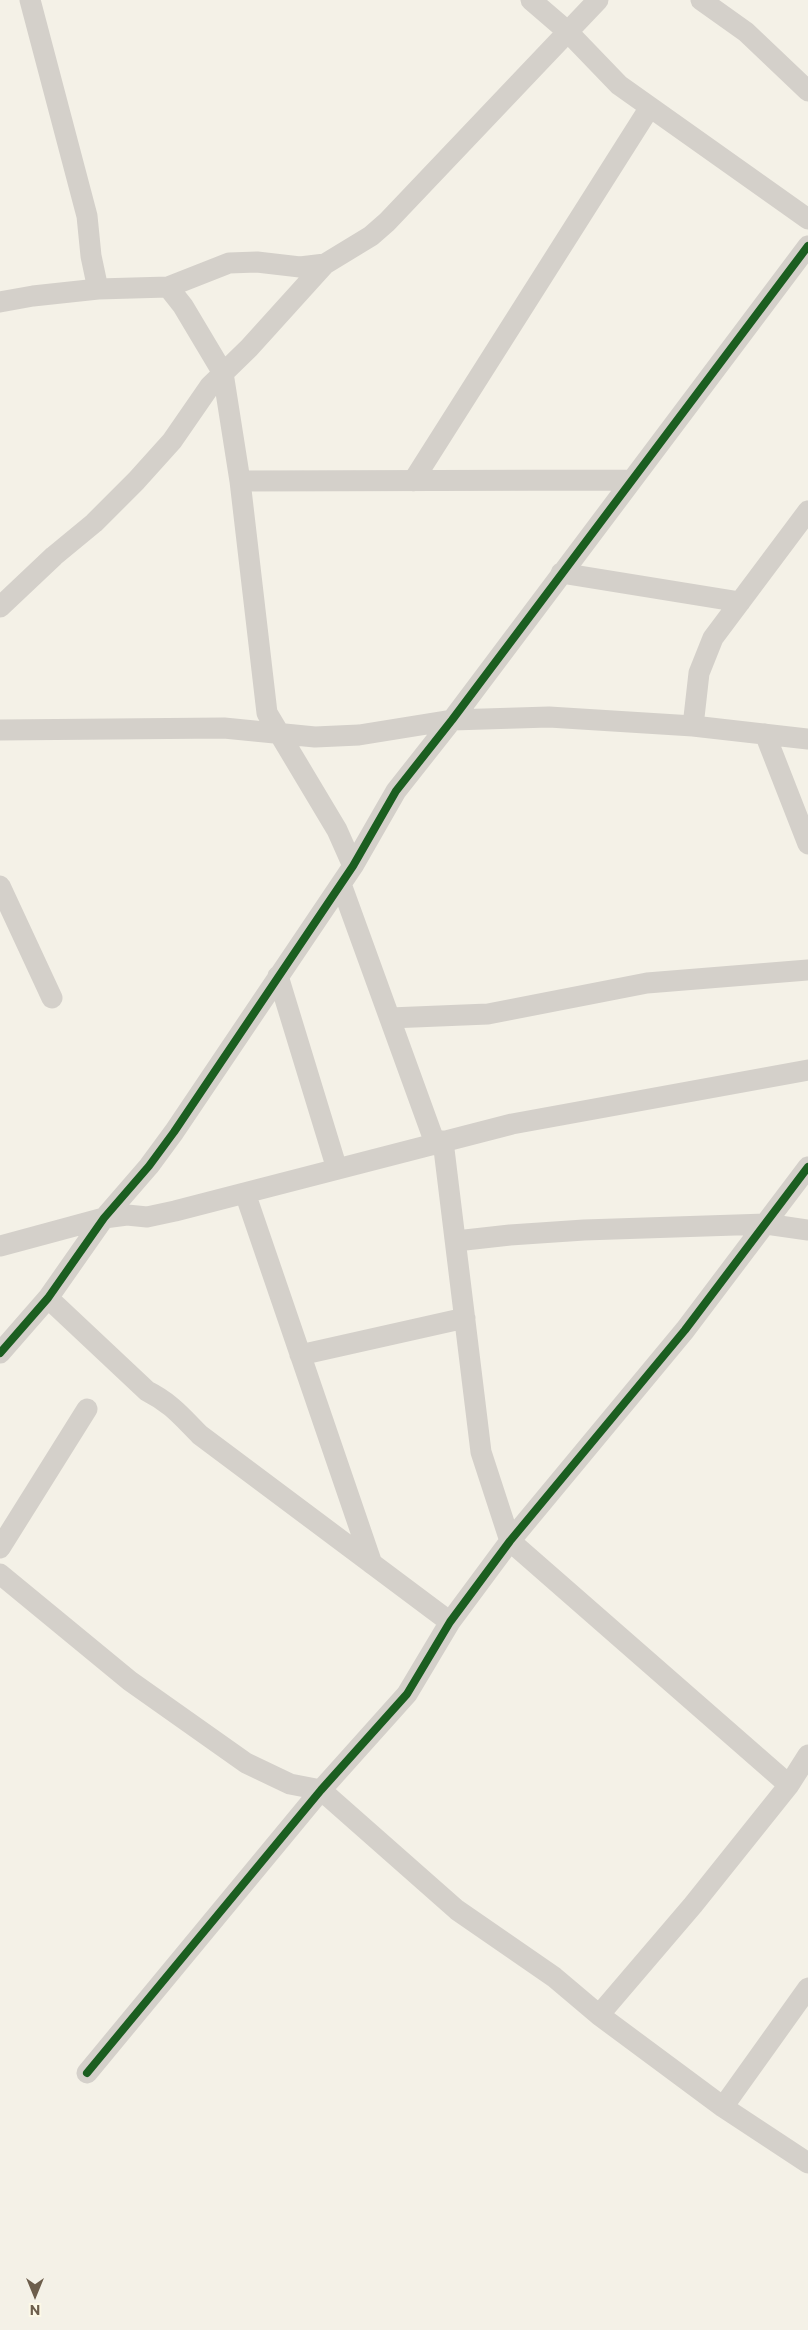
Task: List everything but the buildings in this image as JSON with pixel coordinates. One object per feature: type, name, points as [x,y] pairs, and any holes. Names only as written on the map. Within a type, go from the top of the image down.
[{"type":"street","points":[[30,0],[87,216],[91,256],[98,289]]},
{"type":"street","points":[[531,0],[567,31],[619,85],[808,219]]},
{"type":"street","points":[[0,608],[48,561],[94,523],[136,481],[172,441],[210,386],[249,348],[325,264],[371,236],[387,222],[598,0]]},
{"type":"street","points":[[701,0],[746,32],[808,91]]},
{"type":"street","points":[[413,481],[650,107]]},
{"type":"street","points":[[0,1353],[48,1298],[104,1218],[149,1166],[174,1132],[353,866],[396,791],[452,720],[808,246]]},
{"type":"street","points":[[0,302],[33,296],[98,289],[168,287],[229,263],[257,262],[300,266],[325,264]]},
{"type":"street","points":[[168,287],[183,306],[223,373],[240,481],[267,713],[277,734],[337,830],[353,866]]},
{"type":"street","points":[[240,481],[631,480]]},
{"type":"street","points":[[693,726],[699,673],[713,638],[808,511]]},
{"type":"street","points":[[561,573],[740,602]]},
{"type":"street","points":[[1,729],[224,728],[315,737],[359,735],[452,720],[549,717],[693,726],[808,740]]},
{"type":"street","points":[[765,734],[808,844]]},
{"type":"street","points":[[341,884],[390,1018],[439,1142],[456,1242],[481,1452],[510,1541],[789,1785]]},
{"type":"street","points":[[0,886],[52,998]]},
{"type":"street","points":[[390,1018],[488,1014],[647,983],[808,970]]},
{"type":"street","points":[[278,976],[337,1168]]},
{"type":"street","points":[[0,1246],[104,1218],[127,1215],[147,1217],[512,1124],[808,1070]]},
{"type":"street","points":[[87,2073],[321,1790],[407,1694],[450,1622],[510,1541],[685,1330],[808,1167]]},
{"type":"street","points":[[245,1193],[372,1564]]},
{"type":"street","points":[[456,1242],[510,1234],[584,1230],[766,1224],[808,1230]]},
{"type":"street","points":[[48,1298],[148,1391],[164,1399],[180,1412],[200,1435],[450,1622]]},
{"type":"street","points":[[300,1355],[465,1318]]},
{"type":"street","points":[[0,1548],[87,1409]]},
{"type":"street","points":[[0,1574],[130,1681],[238,1757],[290,1784],[321,1790],[457,1910],[554,1977],[600,2015],[723,2107],[808,2162]]},
{"type":"street","points":[[600,2015],[694,1905],[789,1785],[808,1755]]},
{"type":"street","points":[[723,2107],[808,1988]]},
{"type":"cycle path","points":[[0,1353],[48,1298],[104,1218],[149,1166],[174,1132],[353,866],[396,791],[452,720],[808,246]]},
{"type":"cycle path","points":[[87,2073],[321,1790],[407,1694],[450,1622],[510,1541],[685,1330],[808,1167]]}]
